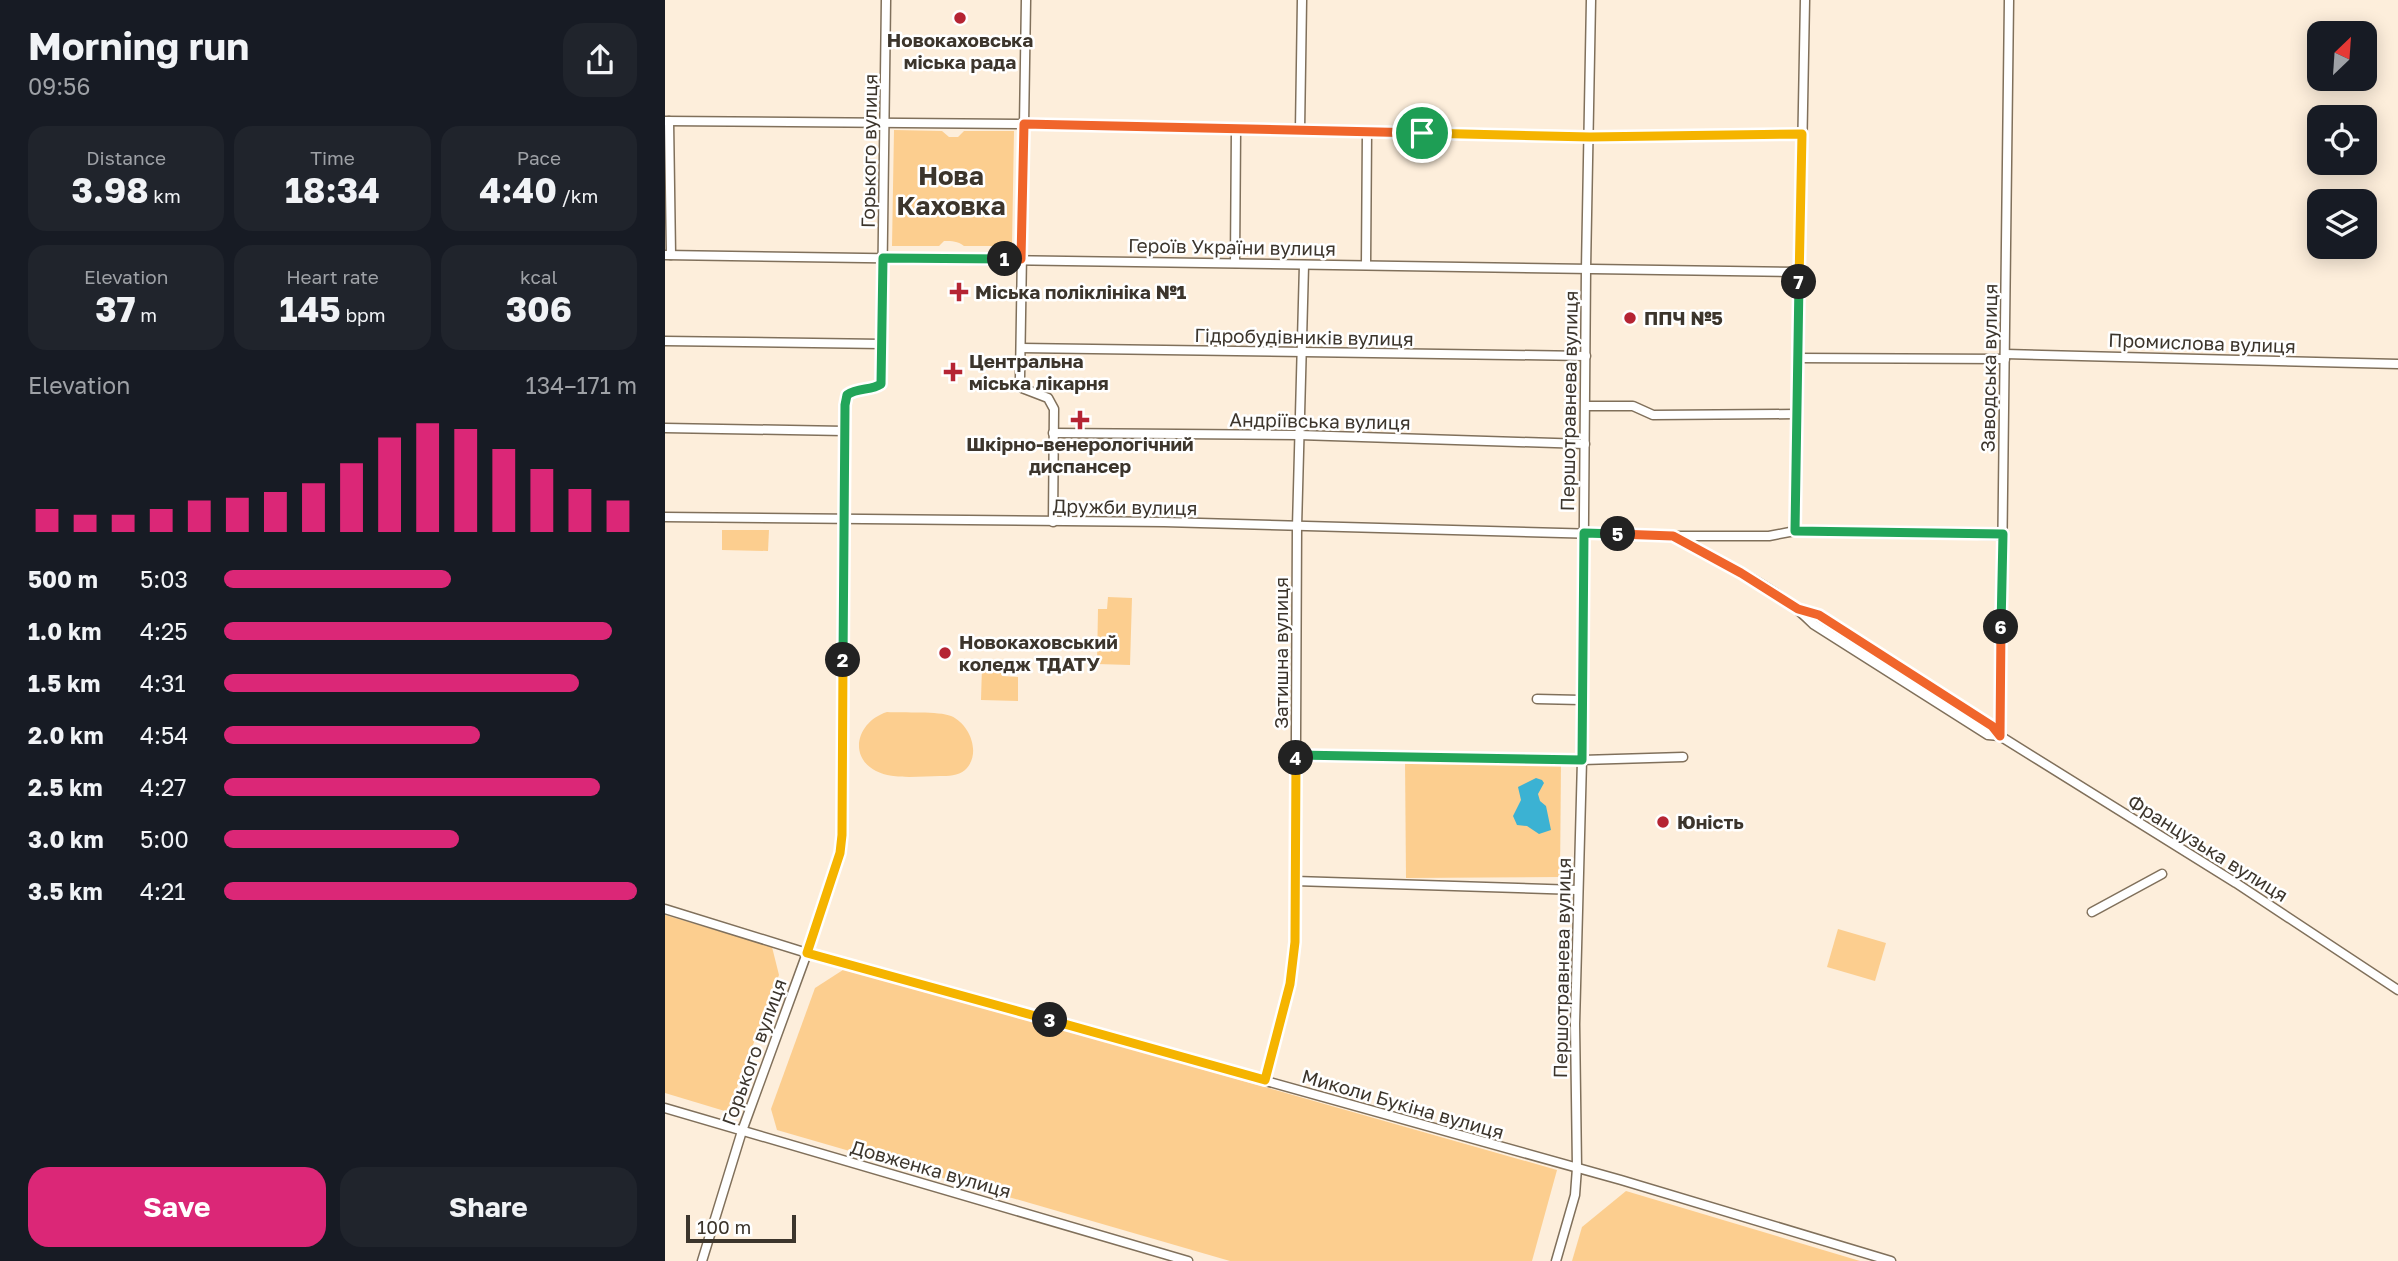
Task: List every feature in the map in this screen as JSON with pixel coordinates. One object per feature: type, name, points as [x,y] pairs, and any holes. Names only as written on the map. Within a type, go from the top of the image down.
[{"type":"street","name":"Горького вулиця","points":[[702,1261],[742,1131],[807,953],[840,853],[846,519],[845,405],[847,395],[854,390],[875,388],[881,384],[886,0]]},
{"type":"street","points":[[1026,0],[1021,388],[1048,398],[1054,409],[1053,522]]},
{"type":"street","points":[[1300,130],[1302,0]]},
{"type":"street","name":"Першотравнева вулиця","points":[[1556,1261],[1575,1195],[1577,1168],[1575,1024],[1582,760],[1591,0]]},
{"type":"street","points":[[1795,531],[1805,0]]},
{"type":"street","name":"Заводська вулиця","points":[[2000,736],[2009,0]]},
{"type":"street","points":[[668,255],[667,121],[1024,124],[1590,137],[1802,134]]},
{"type":"street","points":[[1235,263],[1236,130]]},
{"type":"street","points":[[1366,265],[1367,132]]},
{"type":"street","name":"Героїв України вулиця","points":[[668,255],[1799,272]]},
{"type":"street","name":"Затишна вулиця","points":[[1265,1080],[1290,984],[1295,942],[1297,527],[1304,265]]},
{"type":"street","points":[[665,341],[882,344]]},
{"type":"street","name":"Гідробудівників вулиця","points":[[1021,348],[1586,356]]},
{"type":"street","points":[[1797,358],[2005,356]]},
{"type":"street","name":"Промислова вулиця","points":[[2005,356],[2398,364]]},
{"type":"street","points":[[1586,405],[1633,406],[1653,415],[1796,414]]},
{"type":"street","points":[[665,428],[845,431]]},
{"type":"street","name":"Андріївська вулиця","points":[[1053,433],[1299,435],[1585,444]]},
{"type":"street","name":"Дружби вулиця","points":[[665,517],[1164,522],[1673,536],[1769,536],[1795,531],[2003,534]]},
{"type":"street","name":"Французька вулиця","points":[[1673,536],[1741,573],[1798,609],[1813,624],[1896,677],[1988,735],[2000,736],[2236,883],[2398,990]]},
{"type":"street","points":[[1537,699],[1581,700]]},
{"type":"street","points":[[1296,755],[1582,760],[1683,757]]},
{"type":"street","points":[[2092,912],[2162,874]]},
{"type":"street","points":[[1295,881],[1578,890]]},
{"type":"street","name":"Миколи Букіна вулиця","points":[[665,909],[807,953],[1577,1168],[1891,1261]]},
{"type":"street","name":"Довженка вулиця","points":[[665,1108],[1188,1261]]},
{"type":"shaded area","points":[[894,130],[942,131],[949,137],[958,137],[964,131],[1014,131],[1012,246],[964,246],[944,241],[939,246],[892,246]]},
{"type":"shaded area","points":[[722,530],[769,530],[768,551],[722,550]]},
{"type":"shaded area","points":[[1108,597],[1132,598],[1130,665],[1097,664],[1098,609],[1107,609]]},
{"type":"shaded area","points":[[982,666],[1002,667],[1002,676],[1018,677],[1018,701],[981,700]]},
{"type":"shaded area","points":[[887,712],[938,713],[958,720],[971,740],[973,756],[970,763],[962,772],[950,776],[899,777],[876,771],[861,757],[860,739],[869,723]]},
{"type":"shaded area","points":[[1405,759],[1561,762],[1560,877],[1406,878]]},
{"type":"shaded area","points":[[665,915],[772,947],[779,975],[728,1112],[665,1093]]},
{"type":"shaded area","points":[[1838,929],[1886,943],[1875,981],[1827,967]]},
{"type":"shaded area","points":[[846,968],[1557,1170],[1532,1261],[1230,1261],[777,1130],[771,1109],[815,988]]},
{"type":"shaded area","points":[[1626,1191],[1860,1261],[1572,1261],[1582,1227]]},
{"type":"water","points":[[1536,778],[1544,783],[1538,794],[1540,801],[1546,806],[1551,830],[1539,834],[1527,826],[1517,825],[1513,816],[1521,800],[1518,787]]},
{"type":"place","name":"Новокаховська міська рада","points":[[960,18]]},
{"type":"place","name":"Міська поліклініка №1","points":[[959,292]]},
{"type":"place","name":"ППЧ №5","points":[[1630,318]]},
{"type":"place","name":"Центральна міська лікарня","points":[[953,372]]},
{"type":"place","name":"Шкірно-венерологічний диспансер","points":[[1080,420]]},
{"type":"place","name":"Новокаховський коледж ТДАТУ","points":[[945,653]]},
{"type":"place","name":"Юність","points":[[1663,822]]},
{"type":"district","name":"Нова Каховка","points":[[951,191]]},
{"type":"route","points":[[1024,124],[1422,133],[1590,137],[1802,134],[1795,531],[2003,534],[2000,736],[1992,726],[1819,615],[1798,609],[1741,573],[1673,536],[1584,533],[1582,760],[1296,755],[1295,942],[1290,984],[1265,1080],[807,953],[840,853],[842,835],[845,405],[847,395],[854,390],[875,388],[881,384],[883,258],[1021,259],[1024,124]]}]
